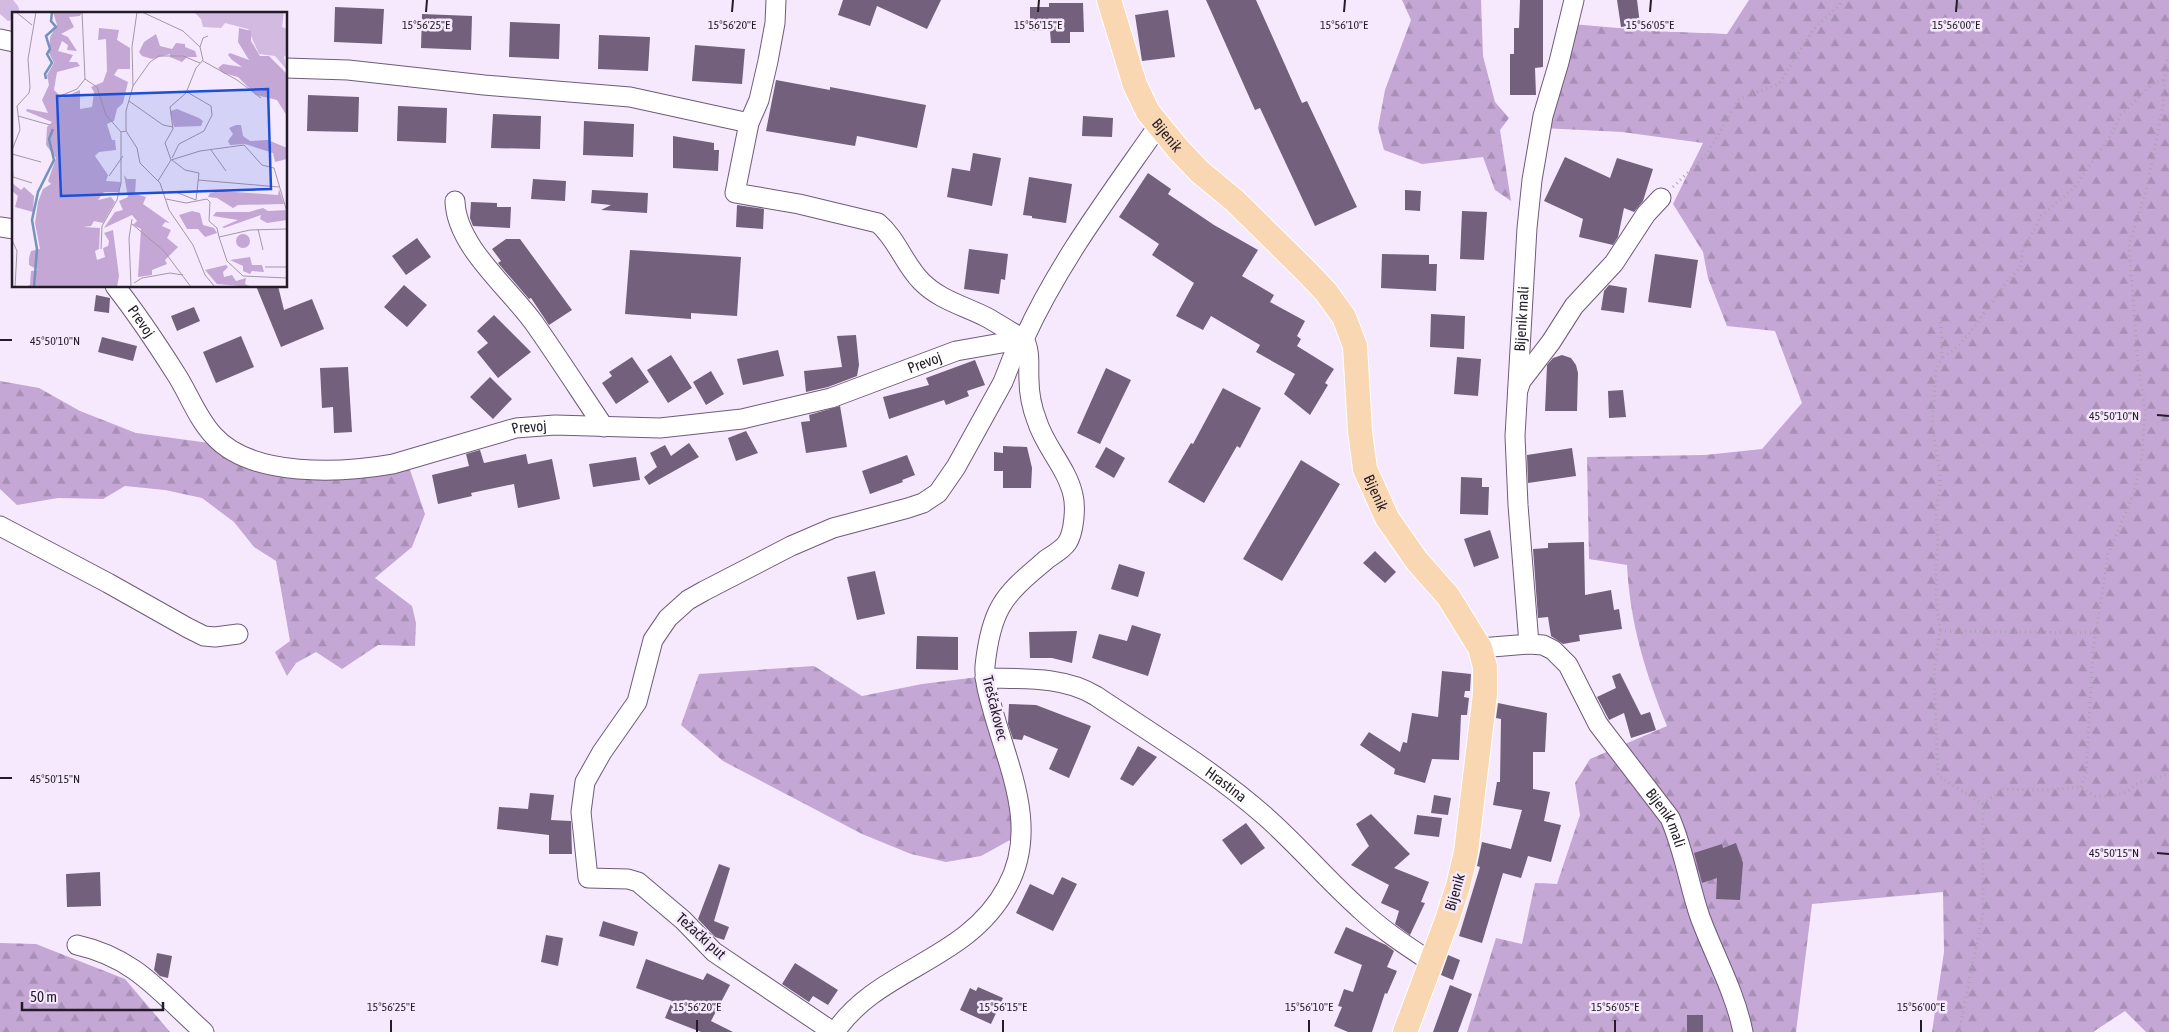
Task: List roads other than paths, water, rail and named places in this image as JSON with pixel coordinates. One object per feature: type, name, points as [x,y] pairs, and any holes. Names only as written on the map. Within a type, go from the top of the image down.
[{"type":"main road","name":"Bijenik","points":[[1109,0],[1134,85],[1144,106],[1158,126],[1200,172],[1234,200],[1306,271],[1326,292],[1344,317],[1354,346],[1363,459],[1368,476],[1387,518],[1417,561],[1448,596],[1472,632],[1480,648],[1484,667],[1485,694],[1466,852],[1456,894],[1405,1032]]},
{"type":"street","points":[[776,0],[775,22],[768,61],[759,100],[749,123],[736,193],[798,204],[878,223],[888,232],[920,281],[931,290],[987,318],[1024,340],[1036,312],[1072,250],[1158,126]]},
{"type":"street","name":"Bijenik mali","points":[[1528,644],[1515,436],[1531,190],[1543,116],[1559,62],[1574,0]]},
{"type":"street","points":[[288,68],[348,70],[484,86],[630,97],[749,123]]},
{"type":"street","points":[[1517,394],[1521,381],[1551,342],[1574,306],[1614,263],[1646,214],[1661,198]]},
{"type":"street","points":[[455,201],[459,224],[466,236],[508,294],[532,321],[604,427]]},
{"type":"street","name":"Prevoj","points":[[116,288],[168,361],[214,437],[246,457],[263,463],[286,468],[316,470],[372,468],[401,462],[516,428],[555,425],[634,429],[689,426],[770,413],[831,398],[956,351],[1024,340]]},
{"type":"street","name":"Treščakovec","points":[[834,1032],[846,1015],[860,1002],[947,950],[975,928],[999,901],[1012,877],[1019,855],[1022,824],[1019,799],[985,678],[987,650],[1000,607],[1018,584],[1067,543],[1074,519],[1074,496],[1070,485],[1042,435],[1036,419],[1028,381],[1028,348],[1024,340]]},
{"type":"street","name":"Težački put","points":[[834,1032],[714,952],[683,920],[638,882],[628,879],[588,878],[581,812],[585,782],[602,752],[637,702],[653,640],[668,618],[688,600],[704,590],[792,546],[833,528],[922,503],[938,493],[956,467],[1003,382],[1014,354],[1024,340]]},
{"type":"street","points":[[0,526],[204,636],[215,637],[238,634]]},
{"type":"street","name":"Bijenik mali","points":[[1480,648],[1528,644],[1543,645],[1553,650],[1568,665],[1598,724],[1670,818],[1677,834],[1700,916],[1733,998],[1743,1032]]},
{"type":"street","name":"Hrastina","points":[[985,678],[1060,682],[1090,692],[1171,745],[1231,788],[1272,822],[1362,911],[1405,945],[1431,962]]},
{"type":"street","points":[[77,945],[102,952],[130,966],[204,1032]]}]
